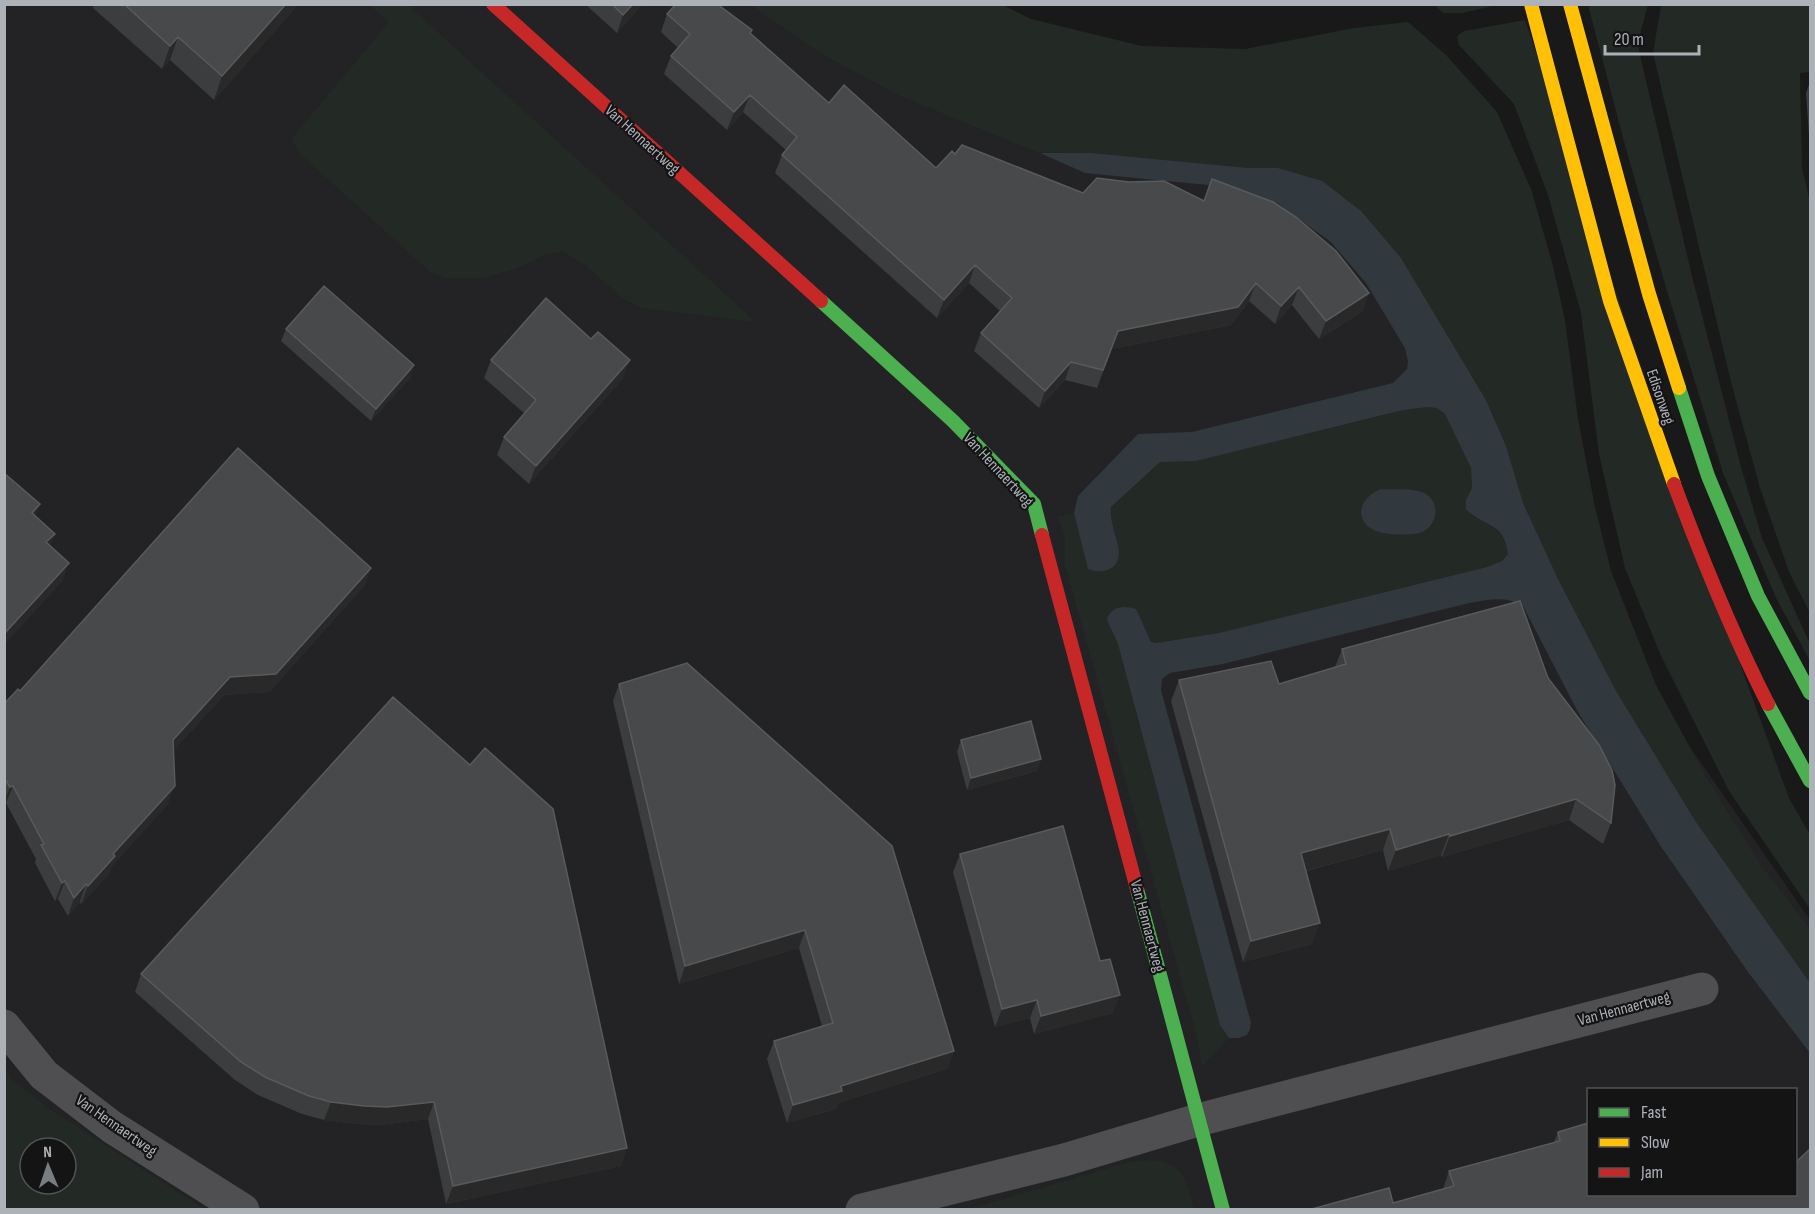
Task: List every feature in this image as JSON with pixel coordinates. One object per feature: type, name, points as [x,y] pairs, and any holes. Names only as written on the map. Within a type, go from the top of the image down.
[{"type":"main road","name":"Van Hennaertweg","points":[[493,4],[953,421],[1034,504],[1223,1209]]},
{"type":"main road","name":"Edisonweg","points":[[1531,4],[1610,301],[1651,422],[1702,560],[1743,655],[1810,781]]},
{"type":"main road","name":"Edisonweg","points":[[1570,4],[1648,294],[1708,476],[1758,596],[1810,693]]},
{"type":"street","name":"Van Hennaertweg","points":[[862,1209],[1064,1160],[1198,1120],[1702,988]]},
{"type":"street","name":"Van Hennaertweg","points":[[4,1026],[44,1075],[112,1126],[243,1209]]},
{"type":"shaded area","points":[[955,4],[1089,79],[1444,67],[1627,656],[1810,920],[1810,1209],[5,1210],[5,5]]},
{"type":"shaded area","points":[[369,5],[408,5],[756,322],[641,308],[622,298],[584,264],[563,252],[546,254],[521,267],[483,278],[448,279],[430,272],[300,154],[291,139],[389,22]]},
{"type":"shaded area","points":[[751,5],[1003,5],[1031,19],[1142,46],[1245,49],[1354,28],[1408,22],[1446,55],[1497,112],[1531,189],[1552,262],[1565,320],[1578,419],[1595,507],[1611,571],[1656,685],[1705,775],[1760,864],[1810,929],[1810,983],[1696,822],[1616,691],[1558,579],[1523,503],[1506,446],[1486,399],[1401,258],[1278,168],[1248,168],[1091,153],[1037,152],[900,96],[820,53]]},
{"type":"shaded area","points":[[1435,5],[1497,5],[1462,13],[1443,13]]},
{"type":"shaded area","points":[[1588,5],[1648,5],[1641,30],[1639,51],[1693,280],[1741,467],[1762,538],[1810,644],[1810,661],[1776,598],[1723,473],[1626,149]]},
{"type":"shaded area","points":[[1661,5],[1810,5],[1810,72],[1800,73],[1802,168],[1810,202],[1810,613],[1789,572],[1760,488],[1732,386],[1653,53]]},
{"type":"shaded area","points":[[1525,20],[1743,672],[1789,798],[1810,835],[1810,909],[1729,791],[1661,656],[1625,568],[1599,454],[1581,313],[1548,195],[1514,104],[1459,45],[1457,36],[1464,31]]},
{"type":"shaded area","points":[[1040,153],[1091,153],[1248,168],[1278,168],[1322,181],[1361,211],[1401,258],[1486,400],[1506,446],[1523,503],[1558,579],[1616,691],[1696,822],[1810,983],[1810,1053],[1748,972],[1660,845],[1578,712],[1523,606],[1510,600],[1497,599],[1469,603],[1223,664],[1170,673],[1162,679],[1161,690],[1251,1023],[1247,1035],[1229,1038],[1220,1025],[1118,644],[1107,620],[1109,615],[1118,608],[1136,609],[1151,642],[1156,643],[1219,633],[1487,567],[1502,561],[1508,554],[1506,543],[1498,530],[1466,509],[1466,500],[1472,488],[1471,468],[1445,414],[1437,408],[1427,407],[1403,410],[1196,461],[1160,462],[1111,507],[1119,550],[1115,565],[1103,571],[1088,569],[1074,513],[1078,496],[1138,434],[1192,432],[1393,383],[1407,369],[1408,361],[1405,348],[1366,283],[1331,242],[1277,203],[1208,185],[1085,173]]},
{"type":"shaded area","points":[[1437,408],[1445,414],[1471,468],[1472,488],[1466,500],[1475,518],[1498,530],[1504,540],[1508,554],[1502,561],[1487,567],[1219,633],[1156,643],[1151,642],[1135,609],[1118,608],[1109,615],[1108,620],[1118,644],[1220,1025],[1229,1038],[1202,1066],[1197,1037],[1065,565],[1065,537],[1058,516],[1074,513],[1088,569],[1119,555],[1110,519],[1111,507],[1160,462],[1196,461],[1403,410]]},
{"type":"shaded area","points":[[1381,489],[1412,490],[1429,496],[1435,509],[1433,522],[1423,532],[1415,534],[1388,534],[1374,530],[1363,520],[1362,508],[1368,497]]},
{"type":"shaded area","points":[[5,1070],[13,1080],[48,1108],[204,1209],[5,1209]]},
{"type":"shaded area","points":[[1151,1160],[1171,1165],[1177,1169],[1186,1182],[1194,1209],[969,1209],[1130,1162]]},
{"type":"building","points":[[124,4],[286,4],[222,76],[178,37],[170,46]]},
{"type":"building","points":[[612,4],[633,4],[623,15]]},
{"type":"building","points":[[676,4],[717,4],[752,30],[750,33],[829,103],[844,85],[936,168],[952,151],[955,154],[962,145],[1083,193],[1097,178],[1129,182],[1164,181],[1204,201],[1212,179],[1273,202],[1296,217],[1336,251],[1369,293],[1326,321],[1299,287],[1281,306],[1256,283],[1238,307],[1118,331],[1103,370],[1071,362],[1045,391],[981,333],[1012,298],[975,265],[944,300],[782,155],[797,137],[750,95],[734,112],[671,56],[690,34],[667,14]]},
{"type":"building","points":[[324,286],[414,365],[376,409],[286,329]]},
{"type":"building","points":[[546,298],[591,339],[598,332],[630,360],[536,466],[504,437],[536,400],[491,360]]},
{"type":"building","points":[[238,448],[371,568],[276,674],[230,677],[173,740],[175,786],[113,854],[115,856],[88,886],[86,884],[74,898],[65,881],[62,883],[41,845],[44,844],[13,786],[10,787],[4,778],[4,704],[18,689],[20,691]]},
{"type":"building","points":[[4,473],[40,504],[32,513],[55,534],[46,542],[69,563],[4,634]]},
{"type":"building","points":[[1520,601],[1548,678],[1599,745],[1612,770],[1615,785],[1611,823],[1576,799],[1396,850],[1390,829],[1301,853],[1320,923],[1251,941],[1179,680],[1271,661],[1279,684],[1346,664],[1342,649]]},
{"type":"building","points":[[687,663],[892,846],[954,1051],[841,1086],[842,1091],[793,1105],[774,1041],[833,1023],[805,930],[685,966],[619,684]]},
{"type":"building","points":[[393,697],[470,765],[485,748],[553,809],[627,1148],[453,1186],[434,1102],[387,1107],[331,1102],[309,1096],[265,1077],[241,1062],[141,974]]},
{"type":"building","points":[[1031,721],[1041,759],[971,778],[961,740]]},
{"type":"building","points":[[1063,826],[1100,961],[1110,959],[1120,995],[1041,1016],[1037,1000],[1002,1009],[960,854]]},
{"type":"building","points":[[1587,1123],[1587,1196],[1797,1196],[1797,1161],[1810,1149],[1810,1209],[1312,1209],[1389,1188],[1393,1203],[1454,1186],[1449,1171],[1560,1141],[1558,1132]]},
{"type":"traffic: fast","points":[[821,301],[953,421],[1034,504],[1042,535]]},
{"type":"traffic: fast","points":[[1679,388],[1708,476],[1758,596],[1810,693]]},
{"type":"traffic: fast","points":[[1768,704],[1810,781]]},
{"type":"traffic: fast","points":[[1137,889],[1223,1210]]},
{"type":"traffic: slow","points":[[1531,4],[1610,301],[1674,484]]},
{"type":"traffic: slow","points":[[1570,4],[1649,294],[1679,388]]},
{"type":"traffic: jam","points":[[493,4],[821,301]]},
{"type":"traffic: jam","points":[[1674,484],[1718,596],[1768,704]]},
{"type":"traffic: jam","points":[[1042,535],[1137,889]]}]
